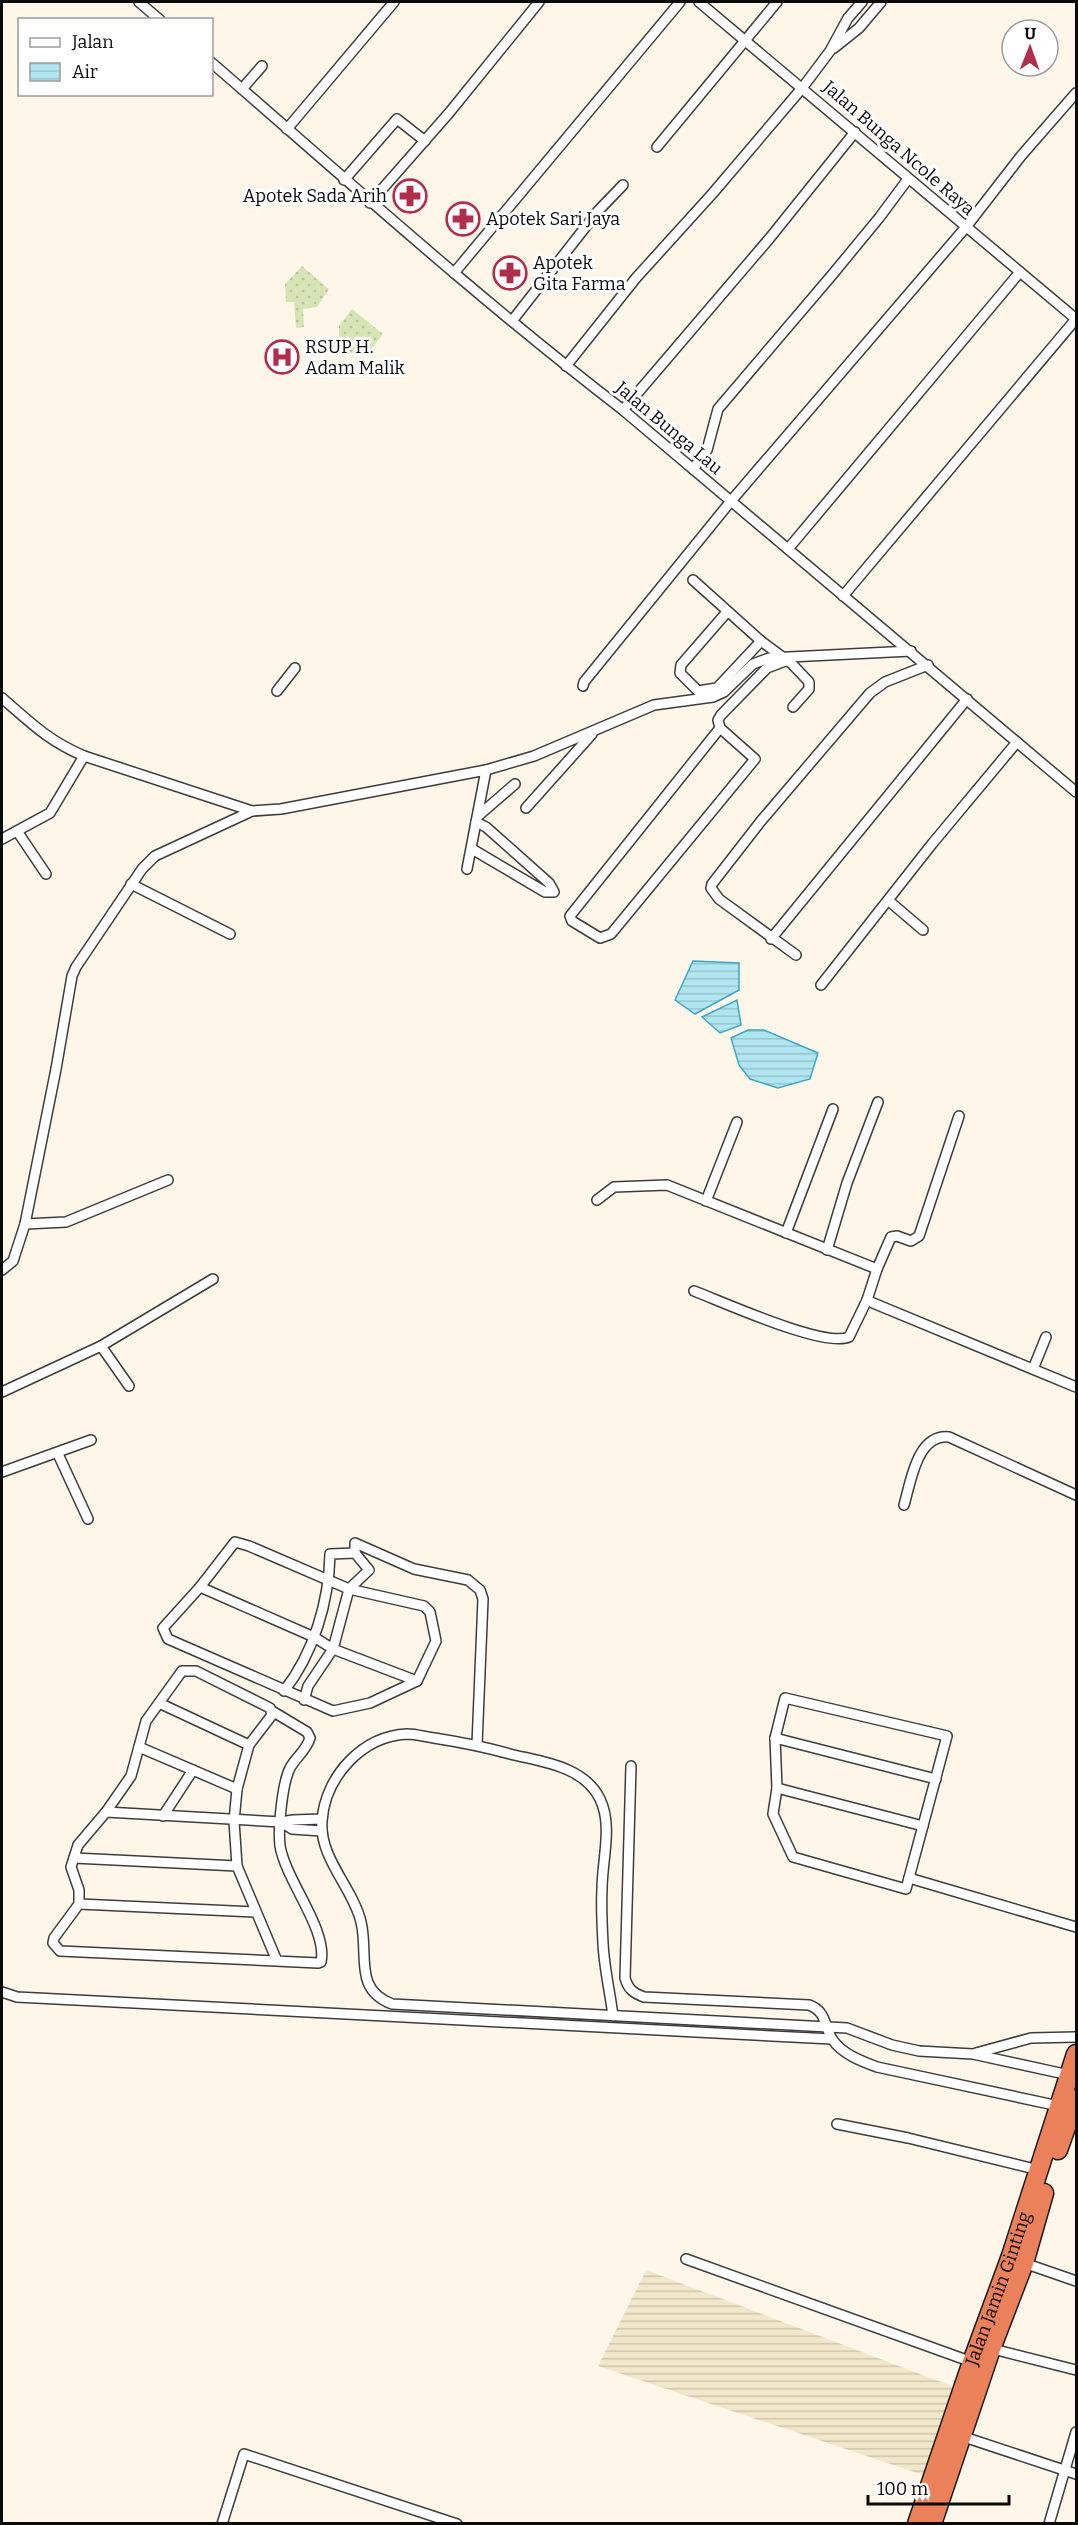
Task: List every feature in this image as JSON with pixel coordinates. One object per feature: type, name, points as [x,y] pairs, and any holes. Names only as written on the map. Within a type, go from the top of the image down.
[{"type":"highway","name":"Jalan Jamin Ginting","points":[[917,2523],[972,2362],[985,2347],[1024,2263],[1072,2102],[1070,2075],[1077,2054]]},
{"type":"highway","name":"Jalan Jamin Ginting","points":[[932,2523],[961,2436],[985,2347],[1040,2170],[1072,2102]]},
{"type":"street","points":[[139,2],[158,18]]},
{"type":"street","points":[[287,129],[394,2]]},
{"type":"street","points":[[370,203],[425,141],[539,2]]},
{"type":"street","points":[[454,273],[680,2]]},
{"type":"street","name":"Jalan Bunga Ncole Raya","points":[[699,2],[803,87],[908,179],[1076,319]]},
{"type":"street","points":[[657,147],[777,2]]},
{"type":"street","points":[[566,366],[636,278],[713,193],[803,87],[830,51],[848,18],[862,2]]},
{"type":"street","points":[[830,51],[858,28],[880,2]]},
{"type":"street","name":"Jalan Bunga Lau","points":[[213,64],[370,203],[566,366],[623,410],[1077,792]]},
{"type":"street","points":[[242,89],[262,66]]},
{"type":"street","points":[[583,686],[584,681],[731,501],[966,227],[1021,156],[1077,93]]},
{"type":"street","points":[[344,180],[397,119],[425,141]]},
{"type":"street","points":[[623,410],[769,239],[855,132]]},
{"type":"street","points":[[693,469],[707,450],[718,409],[879,218],[908,179]]},
{"type":"street","points":[[512,321],[598,211],[623,184]]},
{"type":"street","points":[[788,549],[1020,272]]},
{"type":"street","points":[[843,596],[1076,319]]},
{"type":"street","points":[[693,580],[761,641],[785,658],[809,682],[810,686],[793,707]]},
{"type":"street","points":[[727,612],[680,668],[682,676],[692,686],[698,691],[717,688],[761,641]]},
{"type":"street","points":[[2,1270],[13,1261],[25,1224],[72,976],[131,884],[155,856],[252,811],[281,809],[486,770],[534,756],[654,705],[713,697],[724,692],[753,664],[769,658],[911,651]]},
{"type":"street","points":[[720,728],[570,916],[572,921],[600,938],[611,934],[755,759],[720,728],[718,720],[756,678],[767,668],[785,658]]},
{"type":"street","points":[[796,955],[719,900],[711,888],[712,884],[761,821],[870,693],[885,682],[928,665]]},
{"type":"street","points":[[277,691],[295,668]]},
{"type":"street","points":[[2,698],[46,737],[84,756],[252,811]]},
{"type":"street","points":[[771,939],[967,699]]},
{"type":"street","points":[[526,808],[594,732]]},
{"type":"street","points":[[821,985],[932,844],[1017,742]]},
{"type":"street","points":[[2,839],[42,818],[55,807],[84,756]]},
{"type":"street","points":[[468,869],[486,770]]},
{"type":"street","points":[[477,819],[515,784]]},
{"type":"street","points":[[472,849],[545,892],[554,892],[549,883],[477,819]]},
{"type":"street","points":[[17,831],[46,874]]},
{"type":"street","points":[[131,884],[230,934]]},
{"type":"street","points":[[889,901],[923,930]]},
{"type":"street","points":[[827,1250],[848,1183],[878,1102]]},
{"type":"street","points":[[786,1233],[833,1109]]},
{"type":"street","points":[[694,1291],[790,1328],[840,1340],[849,1337],[867,1300],[891,1237],[897,1236],[910,1241],[919,1236],[959,1116]]},
{"type":"street","points":[[706,1201],[737,1122]]},
{"type":"street","points":[[25,1224],[66,1222],[168,1180]]},
{"type":"street","points":[[597,1200],[614,1187],[667,1185],[877,1269]]},
{"type":"street","points":[[2,1392],[101,1346],[213,1279]]},
{"type":"street","points":[[867,1300],[1077,1387]]},
{"type":"street","points":[[1033,1369],[1046,1337]]},
{"type":"street","points":[[101,1346],[129,1386]]},
{"type":"street","points":[[904,1505],[922,1451],[927,1442],[939,1436],[949,1437],[1077,1495]]},
{"type":"street","points":[[2,1472],[58,1454],[91,1440]]},
{"type":"street","points":[[58,1454],[88,1519]]},
{"type":"street","points":[[235,1542],[249,1545],[350,1589],[424,1606],[430,1612],[435,1641],[417,1681],[370,1703],[333,1711],[168,1639],[163,1628],[200,1587],[235,1542]]},
{"type":"street","points":[[304,1700],[308,1686],[333,1649],[350,1589],[369,1570],[355,1553],[355,1543],[414,1569],[468,1580],[480,1590],[483,1599],[477,1745]]},
{"type":"street","points":[[284,1691],[314,1637],[329,1579],[330,1554],[355,1553]]},
{"type":"street","points":[[200,1587],[314,1637],[333,1649],[417,1681]]},
{"type":"street","points":[[189,1670],[207,1676],[272,1711],[307,1732],[310,1738],[286,1778],[280,1844],[285,1863],[321,1941],[322,1959],[318,1963],[60,1951],[55,1947],[54,1938],[79,1904],[79,1890],[71,1867],[78,1845],[106,1812],[131,1776],[146,1721],[182,1671],[189,1670]]},
{"type":"street","points":[[785,1698],[947,1736],[906,1889],[793,1857],[772,1814],[777,1788],[775,1738],[785,1698]]},
{"type":"street","points":[[159,1703],[249,1745]]},
{"type":"street","points":[[272,1711],[272,1715],[249,1745],[237,1789],[234,1821],[237,1866],[277,1961]]},
{"type":"street","points":[[613,2016],[603,1946],[602,1888],[606,1822],[600,1797],[590,1784],[564,1768],[477,1745],[408,1734],[387,1738],[357,1753],[340,1770],[322,1819],[322,1831],[331,1860],[361,1924],[367,1985],[381,2000],[392,2004],[613,2016],[828,2026],[847,2028],[892,2045],[920,2051],[973,2054],[1070,2075]]},
{"type":"street","points":[[775,1738],[936,1779]]},
{"type":"street","points":[[139,1748],[237,1789]]},
{"type":"street","points":[[631,1766],[625,1978],[627,1987],[634,1993],[644,1997],[809,2005],[821,2012],[832,2039],[858,2060],[877,2067],[1072,2102]]},
{"type":"street","points":[[163,1816],[193,1770]]},
{"type":"street","points":[[777,1788],[923,1827]]},
{"type":"street","points":[[106,1812],[234,1821],[281,1822],[322,1819]]},
{"type":"street","points":[[281,1822],[292,1829],[322,1831]]},
{"type":"street","points":[[74,1858],[237,1866]]},
{"type":"street","points":[[909,1878],[1077,1927]]},
{"type":"street","points":[[79,1904],[255,1912]]},
{"type":"street","points":[[2,1992],[17,1997],[832,2039]]},
{"type":"street","points":[[973,2054],[1031,2038],[1077,2037]]},
{"type":"street","points":[[837,2124],[908,2138],[1040,2170]]},
{"type":"street","points":[[686,2259],[972,2362]]},
{"type":"street","points":[[1024,2263],[1077,2281]]},
{"type":"street","points":[[985,2347],[1077,2370]]},
{"type":"street","points":[[1049,2523],[1077,2432]]},
{"type":"street","points":[[961,2436],[1077,2474]]},
{"type":"street","points":[[222,2523],[244,2454],[457,2523]]},
{"type":"shaded area","points":[[646,2270],[957,2388],[929,2477],[598,2366]]},
{"type":"green space","points":[[302,266],[329,289],[317,307],[303,309],[304,327],[296,328],[294,302],[286,302],[285,284]]},
{"type":"green space","points":[[352,309],[383,334],[369,352],[349,353],[348,348],[323,350],[322,339],[339,338],[339,326]]},
{"type":"water","points":[[693,961],[739,963],[739,990],[695,1014],[675,1000]]},
{"type":"water","points":[[737,1000],[741,1025],[720,1033],[702,1017]]},
{"type":"water","points":[[748,1030],[764,1030],[818,1053],[810,1079],[778,1088],[750,1079],[739,1065],[731,1038]]},
{"type":"place","name":"Apotek Sada Arih","points":[[410,196]]},
{"type":"place","name":"Apotek Sari Jaya","points":[[463,219]]},
{"type":"place","name":"Apotek Gita Farma","points":[[510,273]]},
{"type":"place","name":"RSUP H. Adam Malik","points":[[282,357]]}]
